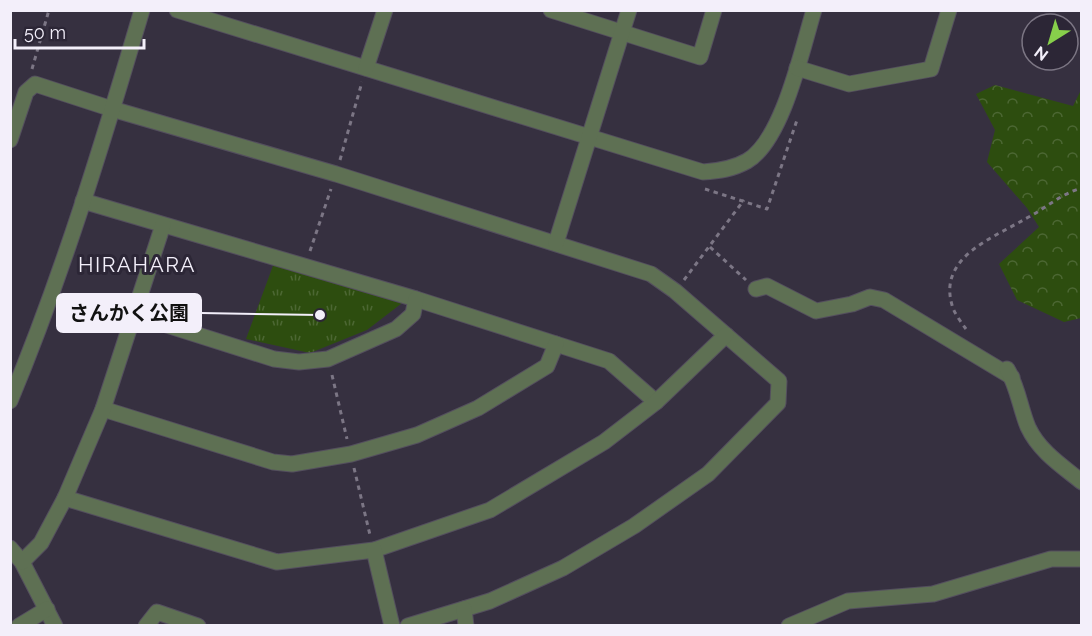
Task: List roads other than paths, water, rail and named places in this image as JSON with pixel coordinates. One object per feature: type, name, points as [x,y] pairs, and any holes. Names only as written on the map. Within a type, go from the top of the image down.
[{"type":"street","points":[[10,401],[49,302],[142,10]]},
{"type":"street","points":[[177,10],[703,172],[725,171],[749,160],[768,139],[781,117],[814,10]]},
{"type":"street","points":[[366,68],[385,10]]},
{"type":"street","points":[[551,10],[700,57],[714,10]]},
{"type":"street","points":[[556,243],[629,10]]},
{"type":"street","points":[[797,68],[849,84],[931,69],[949,10]]},
{"type":"street","points":[[10,140],[26,92],[35,84],[112,109],[336,174],[651,274],[675,291],[779,381],[778,403],[708,474],[634,526],[563,568],[490,600],[408,626]]},
{"type":"street","points":[[82,201],[416,299],[609,361],[656,402]]},
{"type":"street","points":[[22,562],[41,543],[65,498],[104,409],[163,225]]},
{"type":"street","points":[[753,286],[767,286],[816,311],[852,304],[870,297],[884,300],[1012,377]]},
{"type":"street","points":[[135,315],[274,359],[299,362],[328,359],[396,329],[413,314],[416,299]]},
{"type":"street","points":[[65,498],[277,562],[374,550],[490,510],[604,442],[656,402],[726,335]]},
{"type":"street","points":[[104,409],[273,462],[292,464],[351,454],[417,435],[478,408],[547,366],[556,344]]},
{"type":"street","points":[[1001,358],[1012,377],[1029,429],[1046,453],[1082,482]]},
{"type":"street","points":[[10,548],[22,562],[55,626]]},
{"type":"street","points":[[374,550],[392,626]]},
{"type":"street","points":[[789,626],[848,601],[933,594],[1051,559],[1082,559]]},
{"type":"street","points":[[18,626],[47,609]]},
{"type":"street","points":[[464,609],[466,626]]},
{"type":"street","points":[[146,626],[157,612],[198,626]]},
{"type":"place","name":"さんかく公園","points":[[320,315]]},
{"type":"district","name":"HIRAHARA","points":[[137,264]]}]
